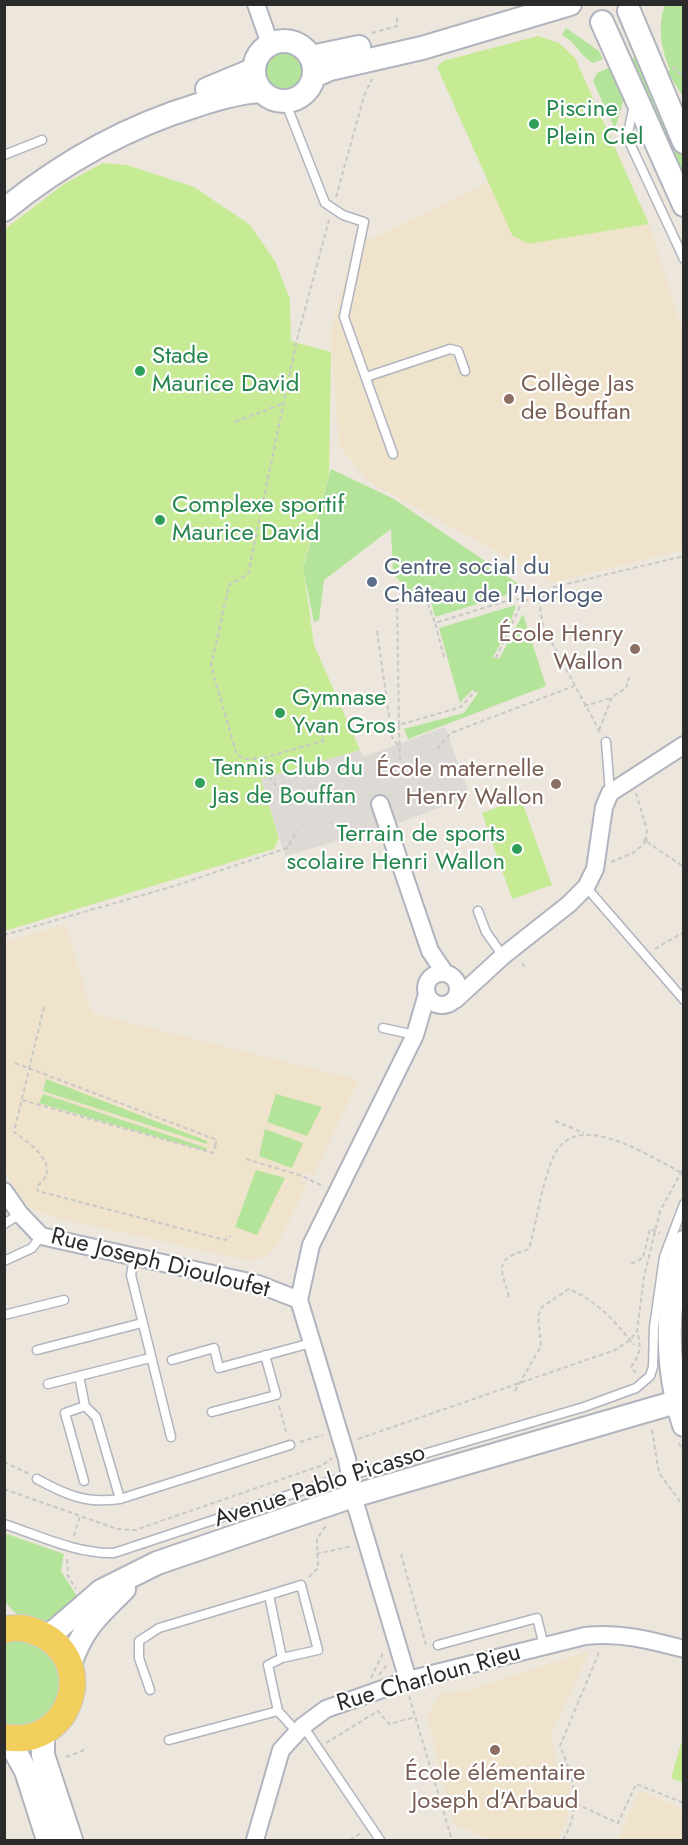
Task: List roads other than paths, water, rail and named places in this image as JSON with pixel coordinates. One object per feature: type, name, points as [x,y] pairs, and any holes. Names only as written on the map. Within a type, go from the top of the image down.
[{"type":"main road","points":[[312,66],[520,13],[541,4]]},
{"type":"main road","points":[[312,66],[304,94],[285,101],[272,99],[257,81],[255,59],[270,44],[293,42],[312,66],[330,69],[422,48],[572,4],[587,18],[603,22],[619,18],[631,8],[684,142]]},
{"type":"main road","points":[[603,22],[684,205]]},
{"type":"main road","points":[[4,202],[54,164],[115,127],[257,81]]},
{"type":"main road","points":[[4,210],[79,156],[119,133],[160,116],[223,97],[257,81]]},
{"type":"main road","points":[[684,1242],[672,1297],[670,1325],[671,1370],[676,1402],[684,1425]]},
{"type":"main road","name":"Avenue Pablo Picasso","points":[[46,1636],[101,1591],[141,1570],[352,1486],[676,1402]]},
{"type":"main road","name":"Avenue Pablo Picasso","points":[[70,1664],[79,1638],[89,1624],[141,1570]]},
{"type":"main road","points":[[6,1737],[25,1738],[43,1732],[63,1716],[71,1700],[73,1682],[70,1664],[60,1648],[46,1636],[10,1625]]},
{"type":"main road","points":[[43,1732],[43,1755],[71,1840]]},
{"type":"main road","points":[[6,1737],[22,1763],[48,1840]]},
{"type":"street","points":[[256,4],[270,44]]},
{"type":"street","points":[[417,1029],[569,904],[586,887],[595,869],[604,807],[610,793],[684,745]]},
{"type":"street","points":[[380,804],[439,981],[437,1004],[450,1002]]},
{"type":"street","points":[[439,981],[485,971]]},
{"type":"street","points":[[439,981],[459,986],[450,1002]]},
{"type":"street","points":[[406,1680],[299,1300],[311,1245],[439,981]]},
{"type":"street","name":"Rue Joseph Diouloufet","points":[[4,1191],[17,1216],[41,1236],[258,1284],[299,1300]]},
{"type":"street","name":"Rue Charloun Rieu","points":[[255,1840],[281,1750],[300,1729],[326,1708],[406,1680],[585,1636],[607,1634],[634,1636],[684,1649]]},
{"type":"lane","points":[[636,96],[627,137],[684,259]]},
{"type":"lane","points":[[285,101],[325,202],[332,210],[364,222],[344,317],[393,454]]},
{"type":"lane","points":[[4,155],[42,140]]},
{"type":"lane","points":[[366,377],[450,349],[458,351],[465,371]]},
{"type":"lane","points":[[606,742],[610,793]]},
{"type":"lane","points":[[586,887],[684,1000]]},
{"type":"lane","points":[[478,911],[486,932],[503,956]]},
{"type":"lane","points":[[383,1028],[417,1029]]},
{"type":"lane","points":[[4,1203],[17,1216],[4,1224]]},
{"type":"lane","name":"Avenue Pablo Picasso","points":[[4,1524],[79,1550],[97,1554],[114,1554],[352,1486],[636,1388],[650,1376],[653,1367],[654,1327],[664,1257],[672,1229],[684,1204]]},
{"type":"lane","points":[[4,1261],[32,1248],[41,1236]]},
{"type":"lane","points":[[134,1258],[131,1275],[171,1437]]},
{"type":"lane","points":[[4,1315],[64,1300]]},
{"type":"lane","points":[[37,1350],[142,1323]]},
{"type":"lane","points":[[172,1360],[214,1348],[219,1368],[311,1343]]},
{"type":"lane","points":[[212,1412],[276,1395],[265,1355]]},
{"type":"lane","points":[[48,1384],[150,1358]]},
{"type":"lane","points":[[79,1376],[86,1406],[96,1417],[120,1499]]},
{"type":"lane","points":[[84,1481],[65,1413],[86,1406]]},
{"type":"lane","points":[[37,1479],[83,1500],[94,1502],[120,1499],[290,1445]]},
{"type":"lane","points":[[150,1690],[139,1658],[139,1641],[159,1628],[301,1585],[318,1650],[282,1658],[268,1665],[278,1711],[318,1748],[380,1840]]},
{"type":"lane","points":[[269,1595],[282,1658]]},
{"type":"lane","points":[[438,1645],[537,1618],[544,1646]]},
{"type":"lane","points":[[169,1740],[278,1711]]},
{"type":"place","name":"Piscine Plein Ciel","points":[[534,124]]},
{"type":"place","name":"Stade Maurice David","points":[[140,371]]},
{"type":"place","name":"Collège Jas de Bouffan","points":[[509,399]]},
{"type":"place","name":"Complexe sportif Maurice David","points":[[160,520]]},
{"type":"place","name":"Centre social du Château de l'Horloge","points":[[372,582]]},
{"type":"place","name":"École Henry Wallon","points":[[635,649]]},
{"type":"place","name":"Gymnase Yvan Gros","points":[[280,713]]},
{"type":"place","name":"Tennis Club du Jas de Bouffan","points":[[200,783]]},
{"type":"place","name":"École maternelle Henry Wallon","points":[[556,784]]},
{"type":"place","name":"Terrain de sports scolaire Henri Wallon","points":[[517,849]]},
{"type":"place","name":"École élémentaire Joseph d'Arbaud","points":[[495,1750]]}]
